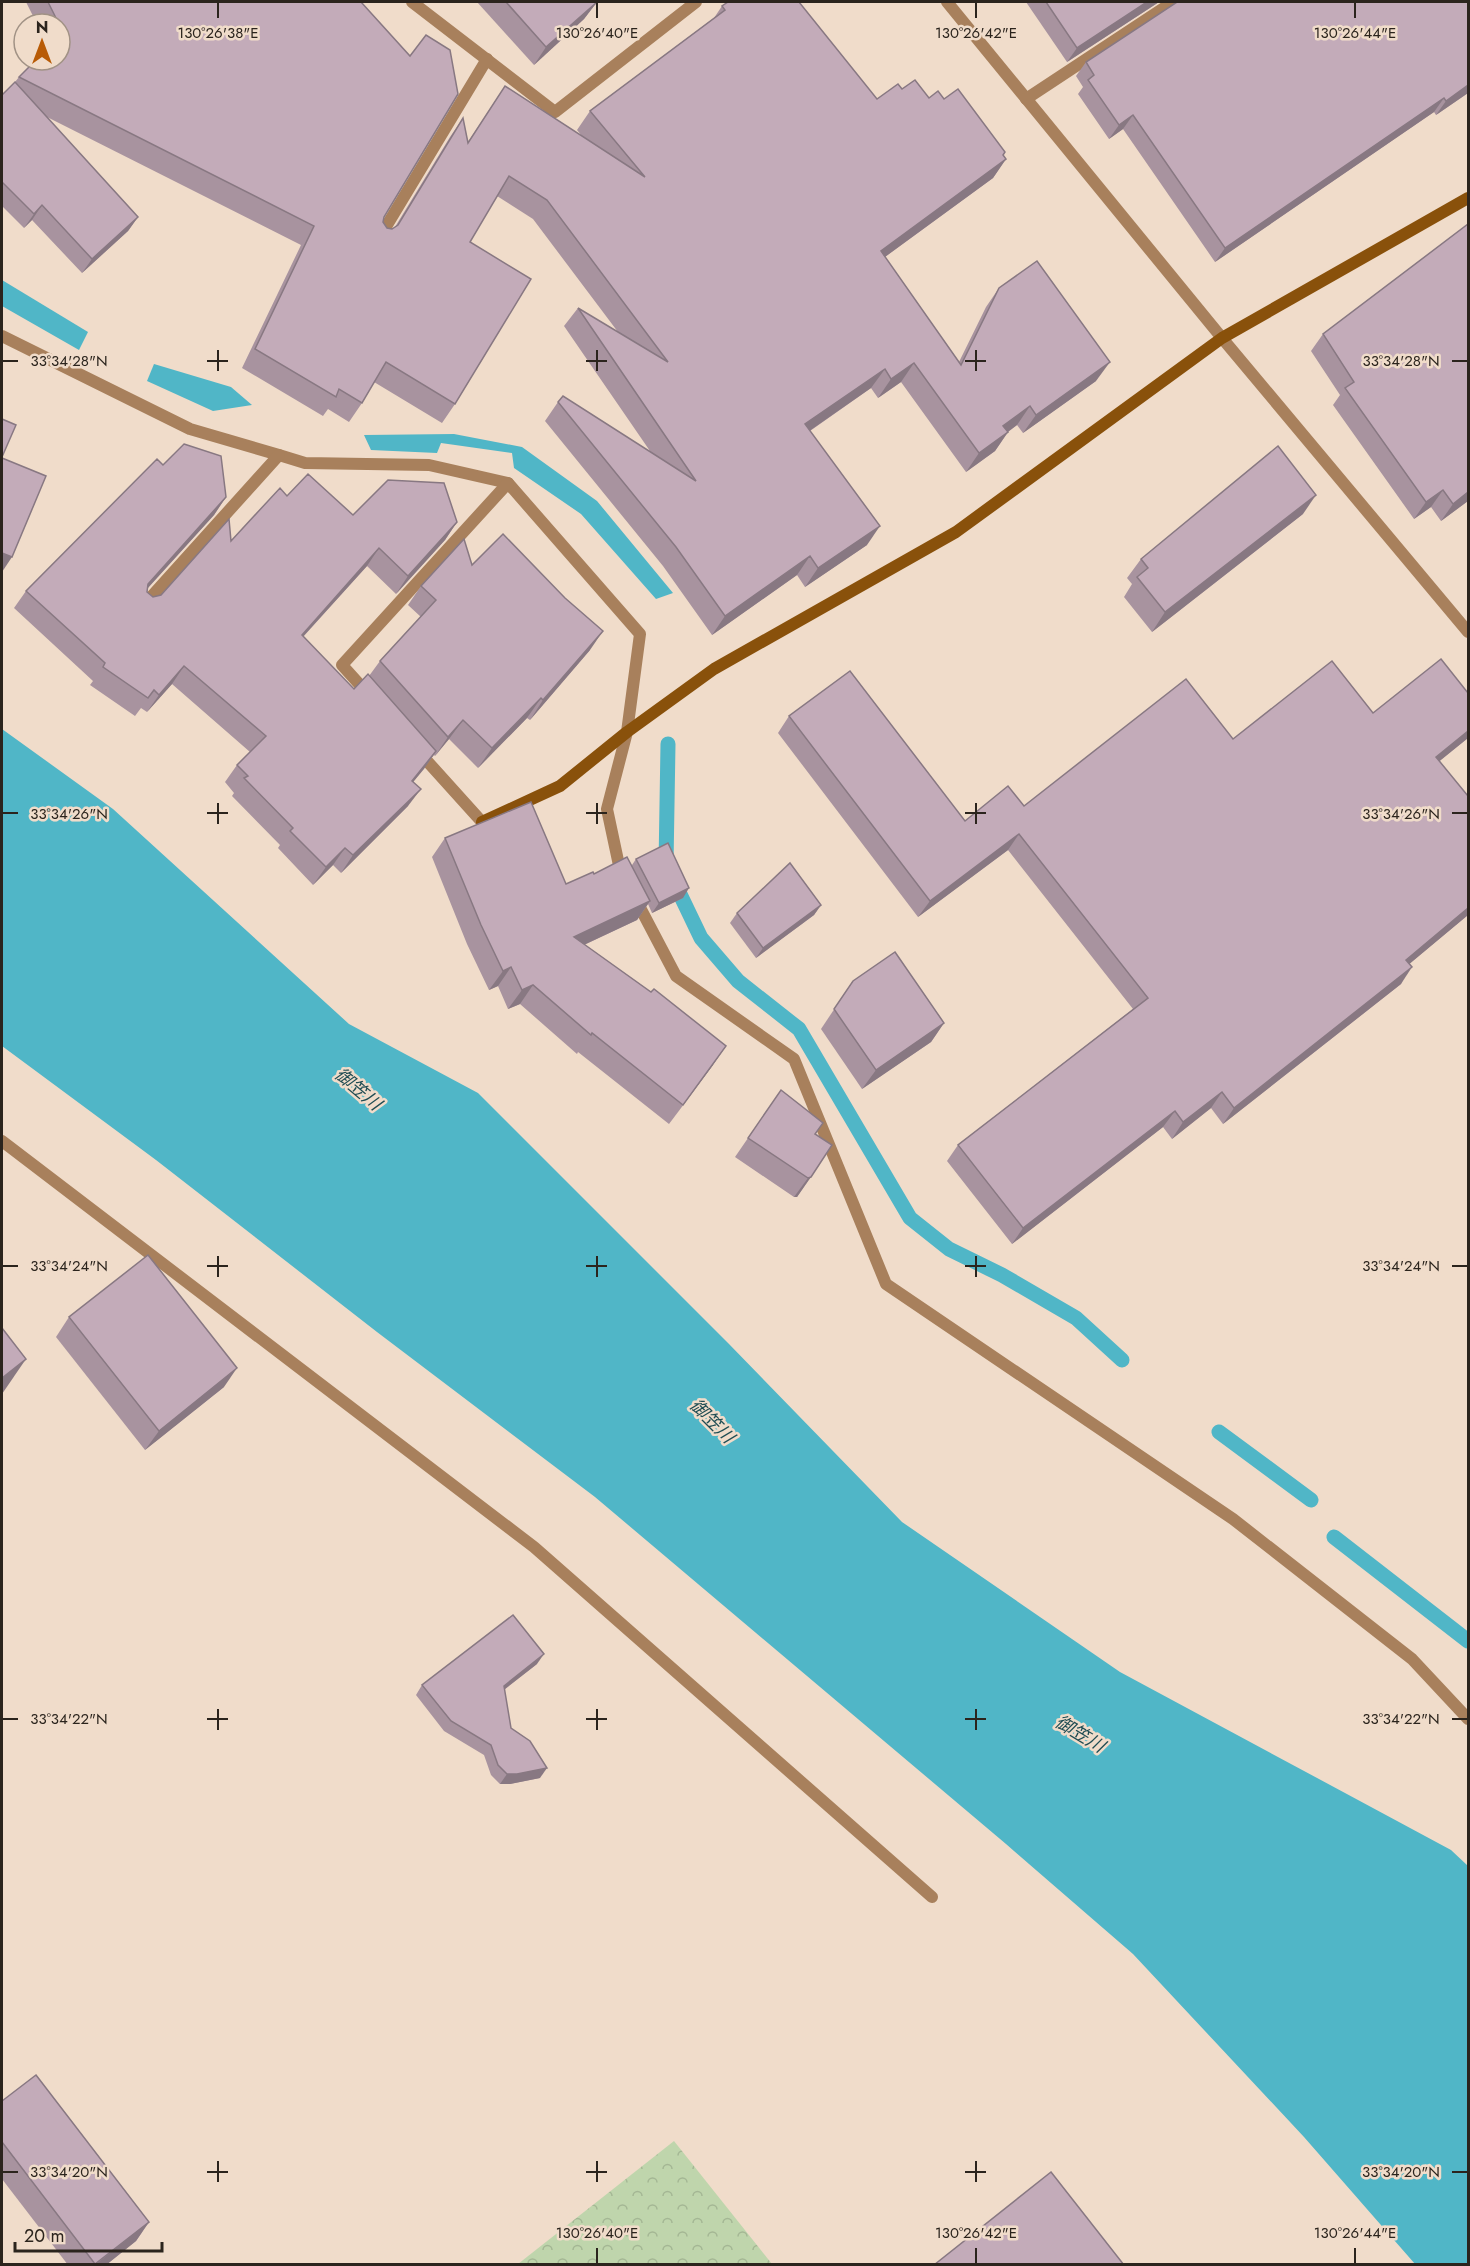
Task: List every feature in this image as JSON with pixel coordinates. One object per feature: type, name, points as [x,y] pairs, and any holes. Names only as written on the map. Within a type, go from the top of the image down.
[{"type":"street","points":[[412,2],[555,112],[696,2]]},
{"type":"street","points":[[947,2],[1222,338],[1468,632]]},
{"type":"street","points":[[1026,99],[1173,2]]},
{"type":"street","points":[[378,240],[487,59]]},
{"type":"street","points":[[412,744],[482,822],[560,786],[627,732],[714,669],[956,532],[1222,338],[1468,198]]},
{"type":"street","points":[[2,336],[190,429],[279,456],[305,463],[429,465],[508,483],[640,634],[627,732],[607,809],[620,870],[675,976],[794,1059],[886,1284],[1233,1519],[1412,1659],[1468,1719]]},
{"type":"street","points":[[142,607],[279,456]]},
{"type":"street","points":[[381,709],[342,665],[508,483]]},
{"type":"street","points":[[2,1141],[534,1547],[932,1897]]},
{"type":"green space","points":[[674,2141],[772,2264],[518,2264]]},
{"type":"water","points":[[2,280],[88,332],[79,350],[2,306]]},
{"type":"water","points":[[154,364],[231,387],[252,405],[213,411],[147,381]]},
{"type":"water","points":[[454,434],[522,447],[597,501],[673,593],[656,599],[581,514],[514,468],[512,453],[441,443],[437,453],[371,450],[364,435]]},
{"type":"water","name":"御笠川","points":[[2,729],[113,809],[349,1024],[478,1093],[729,1344],[902,1522],[1120,1672],[1451,1850],[1468,1866],[1468,2264],[1415,2264],[1304,2137],[1133,1954],[1006,1844],[595,1497],[377,1332],[156,1160],[2,1046]]},
{"type":"building","points":[[48,2],[361,2],[410,56],[426,35],[450,50],[458,94],[384,217],[383,222],[387,228],[392,229],[398,225],[463,118],[468,143],[505,86],[645,177],[590,111],[725,10],[722,6],[728,2],[799,2],[877,99],[898,84],[902,89],[915,80],[929,98],[938,91],[944,99],[958,89],[1005,152],[1003,155],[1006,159],[881,251],[961,365],[999,288],[1037,261],[1110,362],[1036,415],[1030,406],[1003,426],[1008,432],[979,453],[914,363],[891,379],[885,369],[805,424],[880,526],[818,568],[810,556],[725,616],[676,547],[558,402],[563,396],[696,481],[578,308],[668,362],[547,200],[509,176],[470,242],[531,279],[455,404],[386,362],[362,403],[339,389],[336,397],[255,349],[314,226],[19,77],[24,72],[72,72],[72,12],[53,12]]},
{"type":"building","points":[[506,2],[597,2],[546,47]]},
{"type":"building","points":[[1046,2],[1147,2],[1077,48]]},
{"type":"building","points":[[1177,2],[1468,2],[1468,85],[1446,101],[1444,98],[1225,248],[1133,115],[1119,125],[1088,80],[1094,75],[1086,62]]},
{"type":"building","points":[[15,82],[138,217],[92,259],[42,205],[34,214],[2,182],[2,95]]},
{"type":"building","points":[[1468,224],[1468,492],[1453,504],[1443,490],[1426,502],[1345,388],[1354,382],[1323,334]]},
{"type":"building","points":[[2,419],[16,425],[2,457]]},
{"type":"building","points":[[184,444],[221,456],[226,497],[148,584],[147,592],[153,597],[161,595],[229,519],[231,541],[280,488],[287,496],[308,474],[353,515],[388,480],[444,483],[457,522],[408,576],[379,548],[302,635],[354,689],[368,674],[436,751],[412,781],[421,789],[353,855],[345,848],[326,867],[290,831],[293,828],[244,778],[248,776],[237,765],[266,736],[184,666],[159,695],[154,690],[148,698],[103,667],[105,663],[26,591],[157,459],[163,465]]},
{"type":"building","points":[[1278,446],[1316,495],[1165,612],[1137,577],[1148,568],[1141,559]]},
{"type":"building","points":[[2,458],[46,476],[12,557],[2,553]]},
{"type":"building","points":[[503,534],[565,598],[603,631],[543,700],[541,698],[492,748],[463,720],[448,737],[380,661],[436,600],[421,586],[464,539],[472,565]]},
{"type":"building","points":[[1441,659],[1468,693],[1468,731],[1436,757],[1468,796],[1468,908],[1406,960],[1412,967],[1234,1108],[1222,1092],[1183,1122],[1175,1111],[1023,1228],[958,1145],[1148,998],[1019,834],[930,901],[789,716],[850,671],[965,821],[1008,786],[1024,806],[1186,679],[1233,739],[1332,661],[1373,713]]},
{"type":"building","points":[[531,802],[566,884],[593,872],[594,874],[627,857],[650,901],[574,937],[651,992],[654,989],[726,1046],[683,1105],[592,1033],[591,1035],[533,985],[522,990],[511,967],[503,971],[445,838]]},
{"type":"building","points":[[668,843],[689,888],[659,903],[636,859]]},
{"type":"building","points":[[790,863],[821,905],[763,948],[737,913]]},
{"type":"building","points":[[895,952],[944,1023],[876,1070],[834,1009],[853,981]]},
{"type":"building","points":[[781,1090],[823,1123],[815,1134],[832,1145],[811,1177],[808,1178],[748,1138]]},
{"type":"building","points":[[148,1255],[237,1368],[159,1431],[69,1317]]},
{"type":"building","points":[[2,1328],[26,1359],[2,1378]]},
{"type":"building","points":[[513,1615],[544,1654],[504,1686],[511,1728],[530,1741],[547,1768],[507,1774],[498,1765],[491,1745],[451,1721],[422,1685]]},
{"type":"building","points":[[36,2075],[149,2222],[95,2264],[2,2142],[2,2101]]},
{"type":"building","points":[[1051,2172],[1124,2265],[934,2265]]},
{"type":"waterway","points":[[668,744],[666,865],[701,938],[738,981],[799,1029],[910,1218],[949,1249],[1002,1275],[1076,1318],[1122,1360]]},
{"type":"waterway","points":[[1219,1432],[1311,1500]]},
{"type":"waterway","points":[[1334,1537],[1468,1641]]}]
